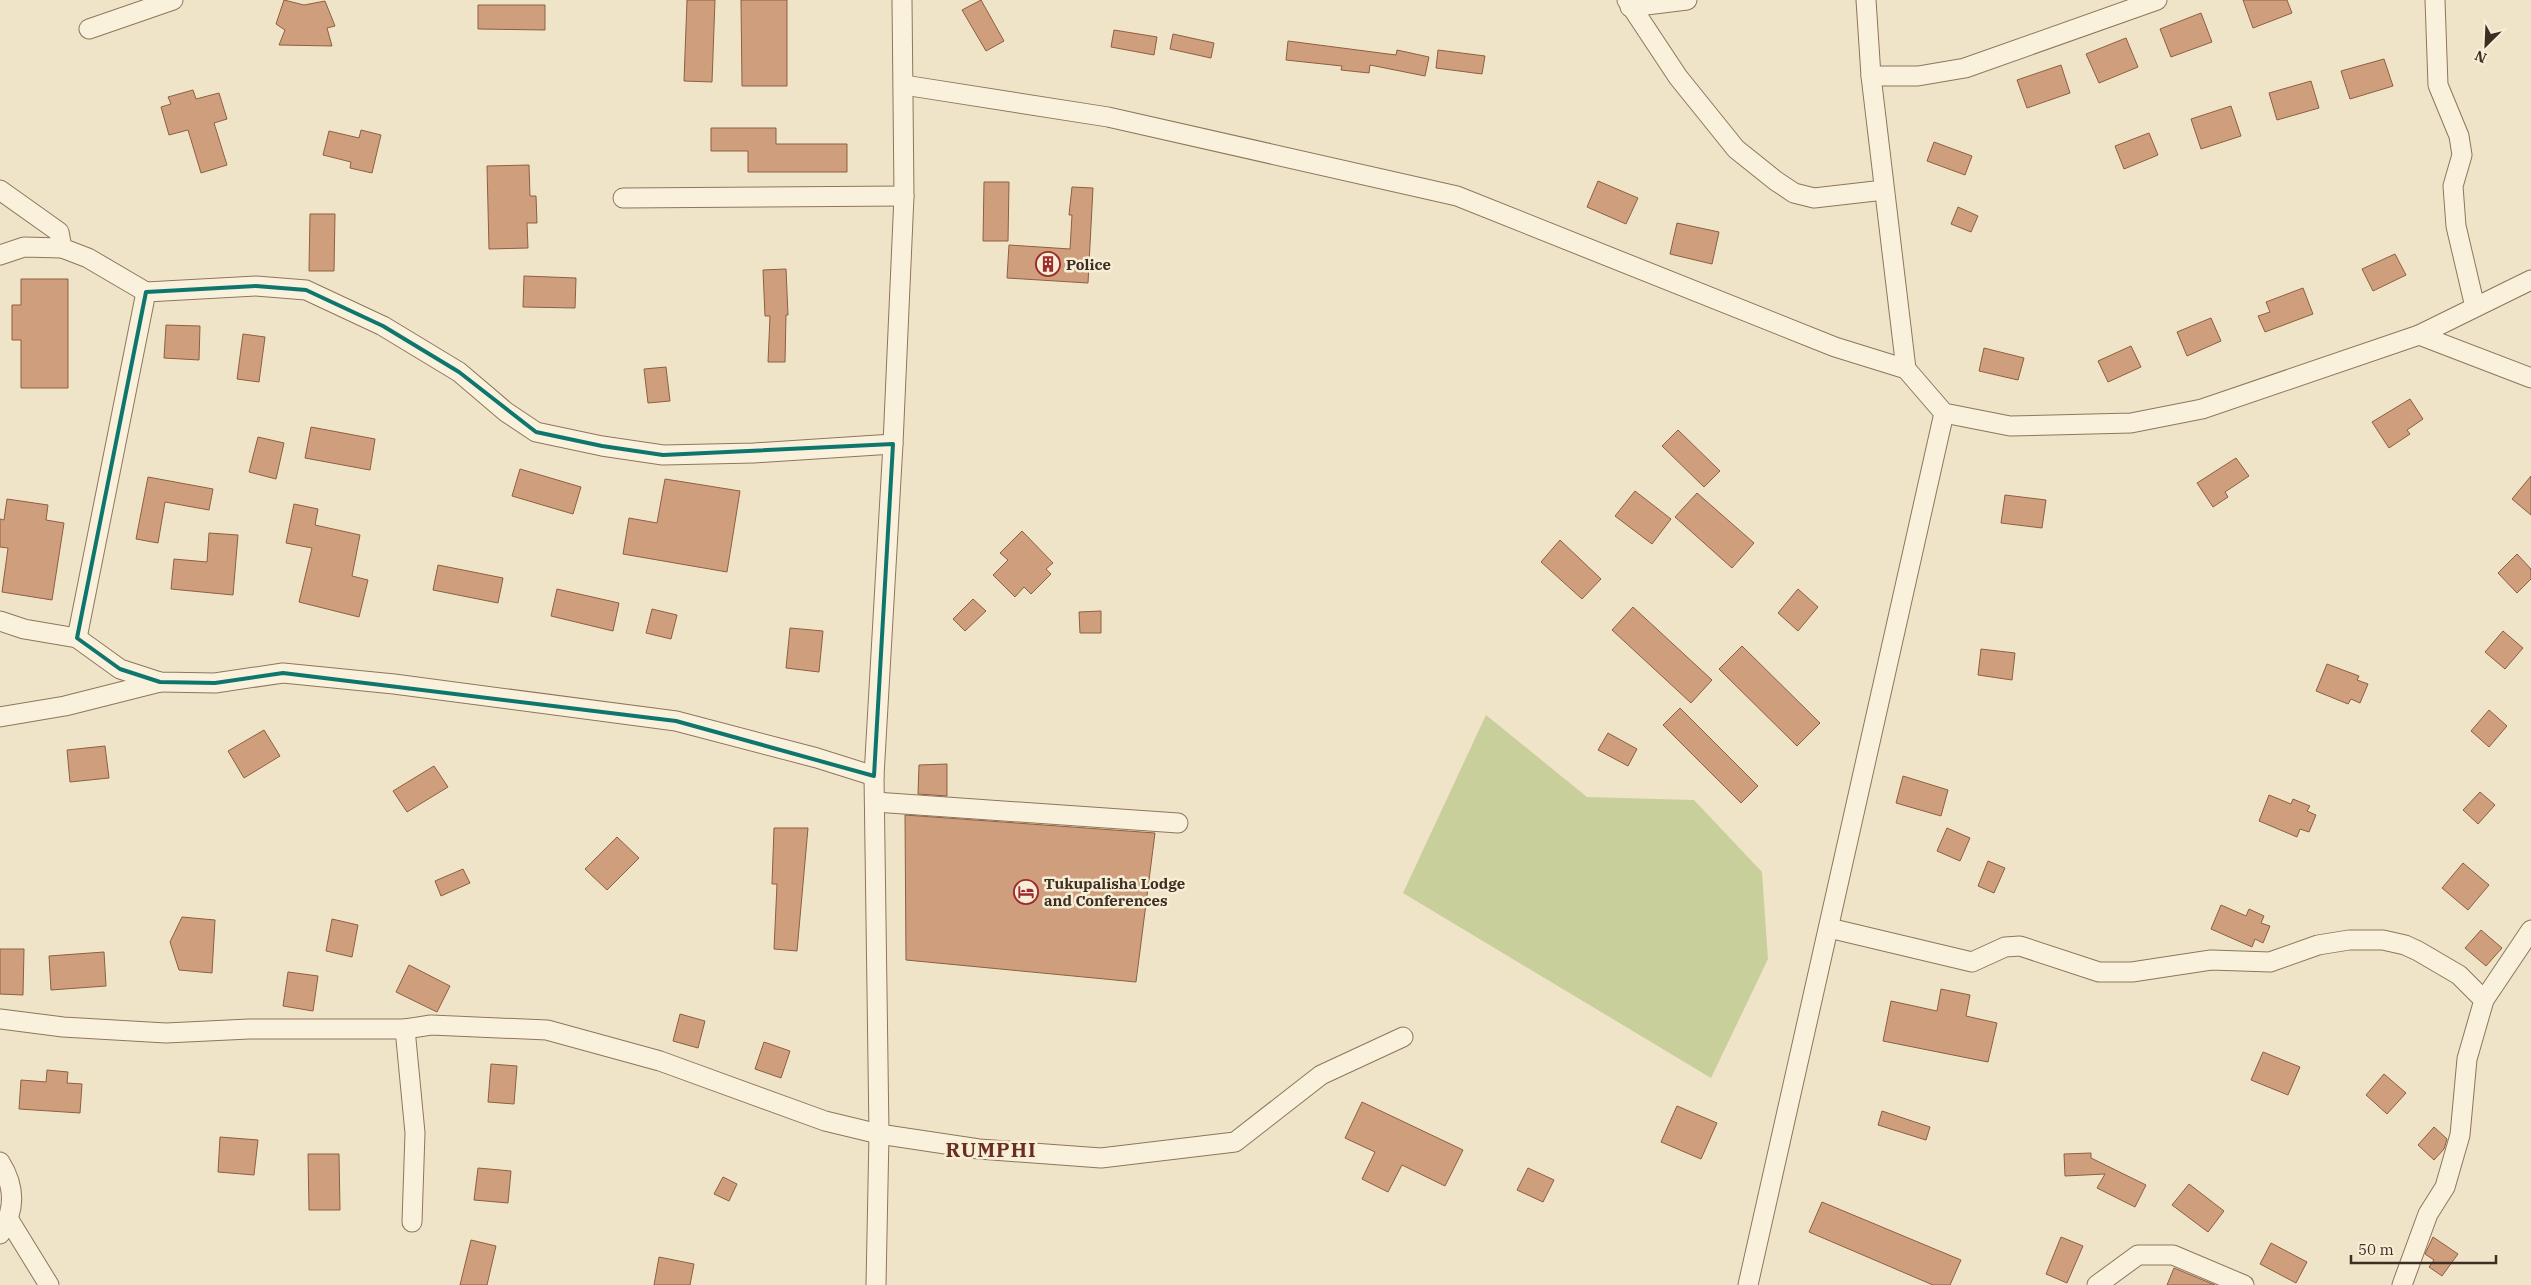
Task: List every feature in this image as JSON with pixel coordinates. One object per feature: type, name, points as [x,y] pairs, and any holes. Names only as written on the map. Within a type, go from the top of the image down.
[{"type":"street","points":[[89,28],[172,0]]},
{"type":"street","points":[[876,1285],[878,1134],[874,776],[894,444],[904,196],[902,0]]},
{"type":"street","points":[[1628,4],[1687,0]]},
{"type":"street","points":[[1866,0],[1870,76],[1906,369]]},
{"type":"street","points":[[1870,76],[1918,76],[1965,68],[2157,0]]},
{"type":"street","points":[[2435,0],[2438,85],[2459,136],[2462,155],[2453,186],[2456,226],[2476,307]]},
{"type":"street","points":[[1628,4],[1678,77],[1736,149],[1782,185],[1794,193],[1814,198],[1884,190]]},
{"type":"street","points":[[904,85],[1108,117],[1457,196],[1836,347],[1906,369],[1944,413],[2010,426],[2131,423],[2202,409],[2419,335],[2531,280]]},
{"type":"street","points":[[0,190],[60,232],[62,248]]},
{"type":"street","points":[[623,198],[904,196]]},
{"type":"street","points":[[0,255],[24,247],[62,248],[88,258],[146,292],[256,286],[306,290],[383,326],[451,367],[506,412],[536,432],[602,446],[662,454],[754,453],[894,444]]},
{"type":"street","points":[[77,638],[146,292]]},
{"type":"street","points":[[2419,335],[2531,378]]},
{"type":"street","points":[[1748,1285],[1944,413]]},
{"type":"street","points":[[0,621],[24,629],[77,638],[120,669],[160,682]]},
{"type":"street","points":[[0,717],[65,706],[160,682],[215,683],[283,673],[394,684],[676,721],[817,758],[874,776]]},
{"type":"street","points":[[874,802],[1178,823]]},
{"type":"street","points":[[1829,928],[1972,962],[2005,947],[2020,946],[2099,972],[2132,972],[2211,960],[2270,962],[2318,945],[2349,940],[2383,940],[2411,948],[2451,970],[2459,975],[2484,1000]]},
{"type":"street","points":[[2402,1285],[2428,1214],[2445,1187],[2450,1170],[2460,1135],[2467,1059],[2484,1000],[2531,930]]},
{"type":"street","points":[[0,1019],[63,1028],[166,1033],[249,1029],[405,1029],[431,1025],[548,1030],[660,1061],[825,1121],[878,1134],[978,1149],[1101,1158],[1235,1142],[1320,1075],[1403,1037]]},
{"type":"street","points":[[405,1029],[415,1133],[412,1222]]},
{"type":"street","points":[[0,1162],[5,1170],[13,1195],[4,1227],[49,1285]]},
{"type":"street","points":[[2097,1285],[2138,1255],[2173,1256],[2244,1285]]},
{"type":"highlighted area","points":[[256,286],[306,290],[383,326],[459,372],[536,432],[602,446],[663,455],[893,444],[874,776],[676,721],[283,673],[215,683],[160,682],[120,669],[77,638],[146,292]]},
{"type":"green space","points":[[1486,715],[1587,797],[1694,800],[1762,872],[1768,959],[1711,1078],[1403,893]]},
{"type":"building","points":[[284,0],[304,5],[325,1],[335,26],[327,28],[332,46],[279,45],[285,30],[276,24]]},
{"type":"building","points":[[687,0],[715,0],[712,82],[684,81]]},
{"type":"building","points":[[741,0],[787,0],[787,86],[742,86]]},
{"type":"building","points":[[981,0],[1004,41],[986,51],[962,10]]},
{"type":"building","points":[[2243,0],[2287,0],[2292,13],[2253,28]]},
{"type":"building","points":[[478,5],[545,5],[545,30],[478,29]]},
{"type":"building","points":[[2201,13],[2212,42],[2171,57],[2160,29]]},
{"type":"building","points":[[1114,30],[1157,37],[1154,55],[1111,47]]},
{"type":"building","points":[[1173,34],[1214,43],[1211,58],[1170,49]]},
{"type":"building","points":[[2126,38],[2138,67],[2099,83],[2086,54]]},
{"type":"building","points":[[1288,41],[1396,55],[1397,50],[1429,57],[1425,76],[1370,65],[1369,73],[1341,70],[1342,66],[1286,60]]},
{"type":"building","points":[[1438,50],[1485,56],[1482,74],[1436,68]]},
{"type":"building","points":[[2384,59],[2393,86],[2350,99],[2341,71]]},
{"type":"building","points":[[2061,65],[2070,93],[2027,108],[2017,80]]},
{"type":"building","points":[[2311,81],[2319,108],[2277,120],[2269,93]]},
{"type":"building","points":[[193,90],[196,99],[219,93],[227,119],[214,123],[227,165],[201,173],[188,130],[169,135],[161,107],[171,104],[168,97]]},
{"type":"building","points":[[2231,106],[2241,136],[2201,149],[2191,119]]},
{"type":"building","points":[[711,128],[776,128],[776,144],[847,144],[847,172],[748,172],[748,151],[711,151]]},
{"type":"building","points":[[361,130],[381,135],[372,173],[350,168],[351,162],[323,155],[329,131],[359,138]]},
{"type":"building","points":[[2149,133],[2158,155],[2124,169],[2115,146]]},
{"type":"building","points":[[1934,142],[1972,156],[1965,175],[1927,161]]},
{"type":"building","points":[[529,165],[530,196],[536,196],[537,223],[527,223],[528,248],[489,249],[487,166]]},
{"type":"building","points":[[1598,181],[1638,198],[1626,224],[1587,207]]},
{"type":"building","points":[[984,182],[1009,182],[1008,241],[983,241]]},
{"type":"building","name":"Police","points":[[1072,187],[1093,188],[1088,283],[1007,278],[1009,245],[1070,249],[1072,215],[1069,215]]},
{"type":"building","points":[[1958,207],[1978,216],[1971,232],[1951,224]]},
{"type":"building","points":[[310,214],[335,214],[334,271],[309,271]]},
{"type":"building","points":[[1677,223],[1719,232],[1712,264],[1670,254]]},
{"type":"building","points":[[2395,254],[2406,275],[2373,291],[2362,269]]},
{"type":"building","points":[[786,269],[788,315],[786,315],[785,362],[768,362],[770,316],[765,316],[763,270]]},
{"type":"building","points":[[524,276],[576,278],[575,308],[523,307]]},
{"type":"building","points":[[21,279],[68,279],[68,388],[21,388],[21,340],[12,340],[12,305],[21,305]]},
{"type":"building","points":[[2303,288],[2313,314],[2265,332],[2258,316],[2270,312],[2266,302]]},
{"type":"building","points":[[2211,318],[2221,341],[2187,356],[2177,332]]},
{"type":"building","points":[[166,325],[200,326],[199,360],[164,358]]},
{"type":"building","points":[[243,334],[265,337],[259,382],[237,379]]},
{"type":"building","points":[[2131,346],[2141,367],[2108,382],[2098,361]]},
{"type":"building","points":[[1984,348],[2024,358],[2018,380],[1979,371]]},
{"type":"building","points":[[666,367],[670,401],[648,403],[644,369]]},
{"type":"building","points":[[2410,399],[2423,419],[2407,430],[2410,434],[2389,448],[2372,422]]},
{"type":"building","points":[[311,427],[375,439],[370,470],[305,458]]},
{"type":"building","points":[[1678,430],[1720,471],[1704,487],[1662,446]]},
{"type":"building","points":[[258,437],[284,443],[276,479],[249,472]]},
{"type":"building","points":[[2236,458],[2249,476],[2225,492],[2228,497],[2213,507],[2197,483]]},
{"type":"building","points":[[520,469],[581,487],[573,514],[512,496]]},
{"type":"building","points":[[2531,476],[2531,515],[2512,499]]},
{"type":"building","points":[[148,477],[213,489],[209,510],[165,502],[158,543],[136,539]]},
{"type":"building","points":[[665,479],[740,491],[727,572],[623,554],[629,518],[657,523]]},
{"type":"building","points":[[1635,491],[1671,519],[1652,544],[1615,516]]},
{"type":"building","points":[[1697,493],[1754,543],[1732,568],[1675,517]]},
{"type":"building","points":[[2005,495],[2046,500],[2042,528],[2001,523]]},
{"type":"building","points":[[7,499],[48,505],[46,520],[64,523],[52,600],[2,592],[8,548],[0,547],[0,519],[4,520]]},
{"type":"building","points":[[294,504],[318,509],[315,525],[360,535],[352,576],[368,580],[359,617],[299,602],[312,548],[286,543]]},
{"type":"building","points":[[1022,531],[1053,563],[1046,569],[1051,574],[1031,594],[1024,587],[1015,597],[993,575],[1008,560],[1000,553]]},
{"type":"building","points":[[209,533],[238,535],[233,595],[171,589],[174,559],[207,562]]},
{"type":"building","points":[[1560,540],[1601,579],[1582,599],[1541,562]]},
{"type":"building","points":[[2517,554],[2531,569],[2531,579],[2517,593],[2498,573]]},
{"type":"building","points":[[438,565],[503,578],[498,603],[433,590]]},
{"type":"building","points":[[557,589],[619,603],[613,631],[551,616]]},
{"type":"building","points":[[1798,589],[1818,607],[1798,631],[1778,613]]},
{"type":"building","points":[[973,599],[986,611],[965,631],[953,619]]},
{"type":"building","points":[[1633,607],[1712,680],[1691,703],[1612,630]]},
{"type":"building","points":[[652,609],[677,615],[671,639],[646,633]]},
{"type":"building","points":[[1101,611],[1101,633],[1080,633],[1079,612]]},
{"type":"building","points":[[790,628],[823,631],[819,672],[786,668]]},
{"type":"building","points":[[2503,631],[2523,648],[2505,669],[2485,652]]},
{"type":"building","points":[[1742,646],[1820,723],[1797,746],[1719,669]]},
{"type":"building","points":[[1981,649],[2015,653],[2012,680],[1978,675]]},
{"type":"building","points":[[2327,664],[2359,676],[2357,680],[2368,684],[2360,703],[2351,699],[2348,704],[2316,691]]},
{"type":"building","points":[[1680,708],[1758,786],[1741,803],[1663,725]]},
{"type":"building","points":[[2489,710],[2507,726],[2489,747],[2471,731]]},
{"type":"building","points":[[264,730],[280,756],[244,778],[228,751]]},
{"type":"building","points":[[1608,733],[1637,749],[1628,766],[1598,750]]},
{"type":"building","points":[[105,746],[109,778],[70,782],[67,750]]},
{"type":"building","points":[[947,764],[947,796],[918,794],[919,765]]},
{"type":"building","points":[[434,766],[448,787],[407,812],[393,791]]},
{"type":"building","points":[[1903,776],[1948,790],[1941,816],[1896,803]]},
{"type":"building","points":[[2480,792],[2495,805],[2478,824],[2463,810]]},
{"type":"building","points":[[2269,795],[2291,804],[2293,799],[2310,806],[2307,811],[2316,815],[2309,832],[2300,829],[2297,837],[2259,821]]},
{"type":"building","name":"Tukupalisha Lodge and Conferences","points":[[905,815],[1155,833],[1136,982],[906,960]]},
{"type":"building","points":[[774,828],[808,828],[797,951],[774,949],[777,884],[772,884]]},
{"type":"building","points":[[1947,828],[1970,838],[1960,861],[1937,851]]},
{"type":"building","points":[[617,837],[639,858],[607,890],[585,869]]},
{"type":"building","points":[[1988,861],[2005,868],[1994,893],[1978,886]]},
{"type":"building","points":[[2463,863],[2489,885],[2468,910],[2442,888]]},
{"type":"building","points":[[463,869],[470,883],[441,896],[435,881]]},
{"type":"building","points":[[2221,905],[2246,916],[2249,909],[2264,916],[2261,923],[2270,926],[2263,943],[2255,939],[2252,947],[2211,929]]},
{"type":"building","points":[[182,917],[215,920],[212,973],[179,970],[170,942]]},
{"type":"building","points":[[332,919],[358,925],[352,957],[326,951]]},
{"type":"building","points":[[2481,930],[2502,948],[2486,966],[2465,948]]},
{"type":"building","points":[[0,949],[24,949],[23,995],[0,994]]},
{"type":"building","points":[[104,952],[106,986],[51,990],[49,956]]},
{"type":"building","points":[[409,965],[450,986],[437,1012],[396,992]]},
{"type":"building","points":[[288,972],[318,976],[313,1011],[283,1006]]},
{"type":"building","points":[[1941,989],[1970,995],[1966,1016],[1997,1023],[1988,1062],[1883,1041],[1891,1001],[1937,1011]]},
{"type":"building","points":[[680,1014],[705,1021],[698,1048],[673,1041]]},
{"type":"building","points":[[764,1042],[790,1051],[781,1078],[755,1069]]},
{"type":"building","points":[[2263,1052],[2300,1067],[2288,1095],[2251,1080]]},
{"type":"building","points":[[491,1064],[517,1066],[514,1104],[488,1102]]},
{"type":"building","points":[[47,1070],[68,1072],[67,1083],[82,1084],[80,1113],[19,1109],[21,1080],[46,1082]]},
{"type":"building","points":[[2384,1074],[2406,1093],[2387,1114],[2366,1095]]},
{"type":"building","points":[[1362,1102],[1463,1150],[1445,1186],[1402,1165],[1388,1192],[1362,1179],[1375,1152],[1345,1138]]},
{"type":"building","points":[[1677,1106],[1717,1123],[1701,1159],[1661,1142]]},
{"type":"building","points":[[1882,1111],[1930,1127],[1926,1140],[1878,1125]]},
{"type":"building","points":[[2434,1127],[2447,1139],[2444,1149],[2434,1160],[2418,1145]]},
{"type":"building","points":[[220,1137],[258,1140],[254,1175],[218,1172]]},
{"type":"building","points":[[2091,1153],[2091,1158],[2146,1185],[2135,1207],[2097,1188],[2105,1174],[2065,1176],[2064,1154]]},
{"type":"building","points":[[308,1154],[339,1154],[340,1210],[309,1210]]},
{"type":"building","points":[[478,1168],[511,1171],[508,1203],[474,1200]]},
{"type":"building","points":[[1528,1168],[1554,1180],[1543,1202],[1517,1190]]},
{"type":"building","points":[[723,1177],[737,1184],[729,1201],[714,1194]]},
{"type":"building","points":[[2189,1184],[2224,1211],[2208,1232],[2172,1205]]},
{"type":"building","points":[[1822,1202],[1961,1260],[1950,1285],[1933,1285],[1809,1232]]},
{"type":"building","points":[[2061,1237],[2083,1246],[2067,1283],[2046,1274]]},
{"type":"building","points":[[2433,1237],[2458,1254],[2442,1276],[2429,1267],[2434,1260],[2425,1254]]},
{"type":"building","points":[[471,1240],[496,1246],[487,1285],[460,1285]]},
{"type":"building","points":[[2271,1243],[2307,1262],[2296,1283],[2260,1264]]},
{"type":"building","points":[[659,1257],[694,1264],[690,1285],[654,1285]]},
{"type":"building","points":[[2174,1268],[2215,1285],[2167,1285]]},
{"type":"place","name":"Police","points":[[1048,264]]},
{"type":"place","name":"Tukupalisha Lodge and Conferences","points":[[1026,892]]},
{"type":"district","name":"RUMPHI","points":[[991,1149]]}]
